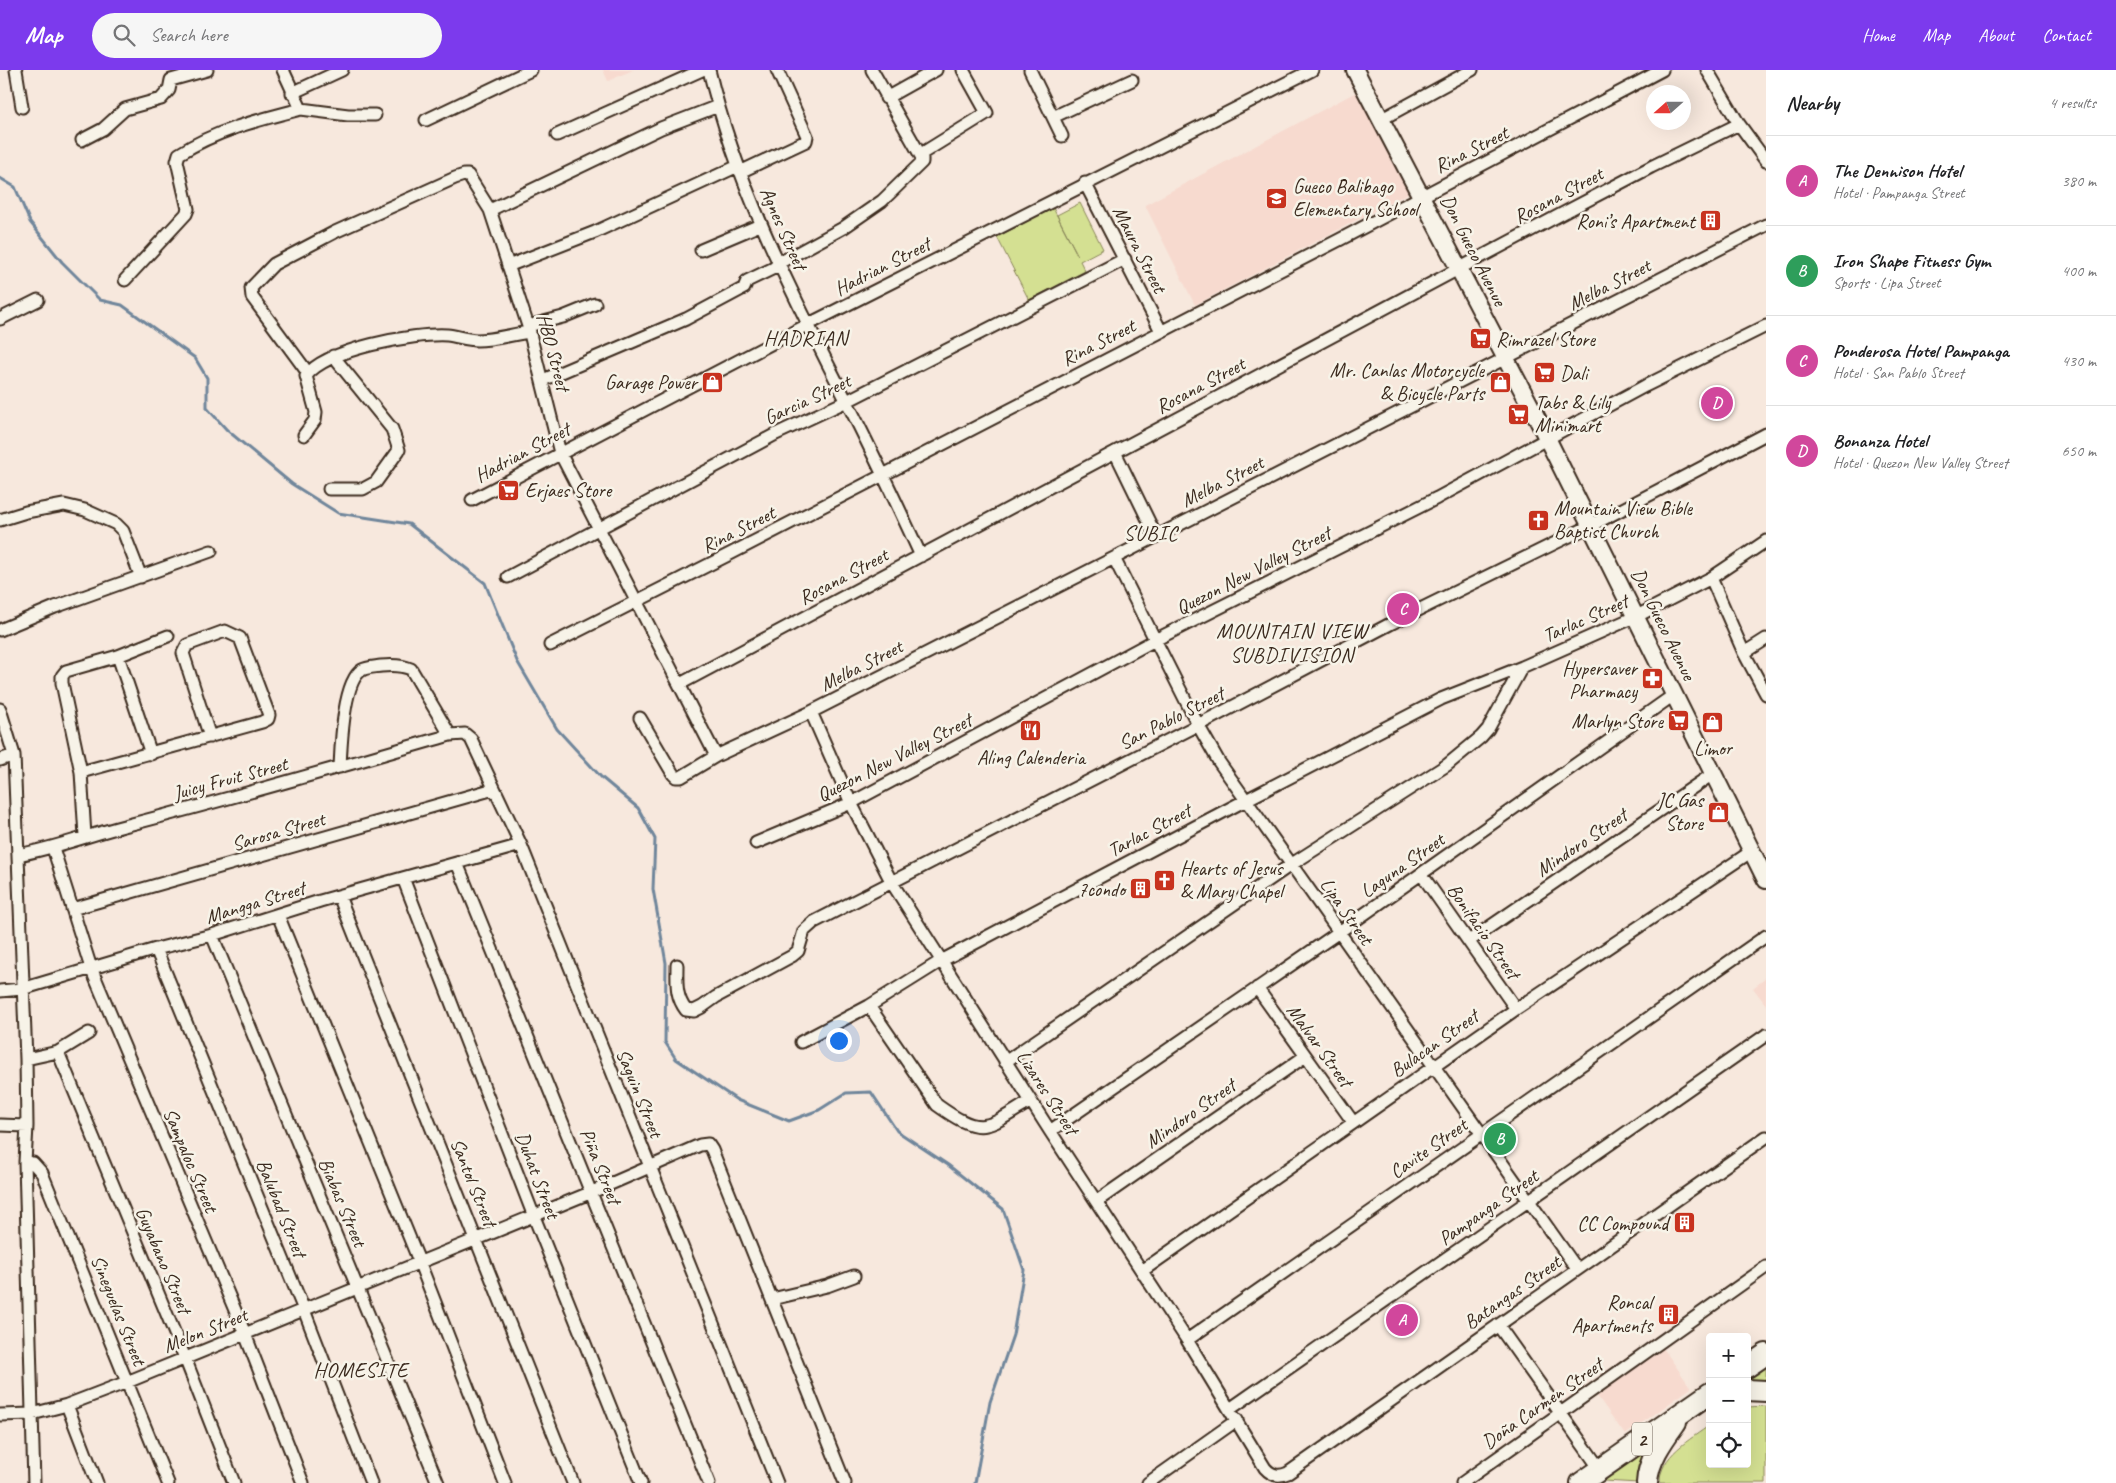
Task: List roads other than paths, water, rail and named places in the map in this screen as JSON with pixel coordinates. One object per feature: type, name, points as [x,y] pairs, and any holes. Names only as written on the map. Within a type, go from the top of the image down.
[{"type":"highway","points":[[1751,1364],[1766,1354]]},
{"type":"highway","points":[[1751,1390],[1766,1391]]},
{"type":"highway","points":[[1647,1483],[1650,1466],[1656,1453],[1701,1400]]},
{"type":"highway","name":"2","points":[[1580,1483],[1701,1400]]},
{"type":"main road","name":"Don Gueco Avenue","points":[[1355,70],[1592,525],[1766,880]]},
{"type":"street","points":[[16,70],[22,107]]},
{"type":"street","points":[[82,140],[103,129],[125,110],[161,99],[169,90],[171,80],[207,70]]},
{"type":"street","points":[[283,70],[292,93],[301,108]]},
{"type":"street","points":[[292,93],[342,70]]},
{"type":"street","points":[[426,120],[531,70]]},
{"type":"street","points":[[557,135],[702,70]]},
{"type":"street","name":"Agnes Street","points":[[709,70],[718,106],[760,225],[807,325],[883,474],[921,556]]},
{"type":"street","points":[[508,266],[595,232],[806,141],[807,136],[777,70]]},
{"type":"street","points":[[543,380],[686,319],[744,288],[747,281],[774,268],[779,263],[843,228],[882,201],[922,162],[921,154],[886,98],[872,70]]},
{"type":"street","points":[[886,98],[936,70]]},
{"type":"street","points":[[921,154],[987,113],[963,70]]},
{"type":"street","points":[[1030,70],[1062,136]]},
{"type":"street","name":"Hadrian Street","points":[[472,500],[807,325],[1312,70]]},
{"type":"street","points":[[1382,119],[1472,70]]},
{"type":"street","name":"Rina Street","points":[[550,645],[1161,331],[1662,70]]},
{"type":"street","points":[[1707,70],[1740,124],[1766,161]]},
{"type":"street","points":[[1052,117],[1132,80]]},
{"type":"street","points":[[490,210],[661,128],[718,106]]},
{"type":"street","points":[[125,280],[186,214],[188,209],[177,161],[179,154],[198,142],[246,122],[301,108],[348,115],[375,115]]},
{"type":"street","name":"Rosana Street","points":[[680,684],[1652,167],[1740,124]]},
{"type":"street","name":"HBO Street","points":[[308,373],[252,297],[251,288],[274,264],[335,232],[464,175],[468,175],[490,210],[529,329],[560,453],[716,756]]},
{"type":"street","name":"Maura Street","points":[[1085,184],[1161,331]]},
{"type":"street","points":[[701,250],[760,225]]},
{"type":"street","name":"Melba Street","points":[[640,718],[676,777],[683,776],[716,756],[811,712],[1766,225]]},
{"type":"street","name":"Garcia Street","points":[[508,577],[776,434],[847,401],[1125,259]]},
{"type":"street","points":[[0,319],[38,300]]},
{"type":"street","points":[[304,435],[315,420],[316,412],[306,379],[308,373],[334,356],[383,342],[407,338],[446,335],[477,340],[529,329],[595,304]]},
{"type":"street","name":"Quezon New Valley Street","points":[[756,843],[851,803],[1156,640],[1437,498],[1548,440],[1645,386],[1766,326]]},
{"type":"street","points":[[329,489],[363,490],[376,482],[398,454],[399,450],[392,429],[334,356]]},
{"type":"street","name":"San Pablo Street","points":[[677,965],[677,990],[680,1003],[686,1010],[694,1011],[798,951],[804,931],[814,922],[1392,623],[1592,525],[1766,434]]},
{"type":"street","points":[[1115,452],[1156,536]]},
{"type":"street","points":[[0,520],[64,504],[84,510],[116,524],[123,531],[141,577]]},
{"type":"street","name":"Tarlac Street","points":[[801,1042],[869,1006],[941,961],[1441,698],[1522,667],[1637,616],[1710,578],[1766,541]]},
{"type":"street","points":[[0,630],[55,607],[211,551]]},
{"type":"street","name":"Lipa Street","points":[[1114,558],[1198,725],[1244,801],[1292,864],[1432,1067],[1577,1269]]},
{"type":"street","points":[[1710,578],[1744,652],[1766,694]]},
{"type":"street","points":[[81,772],[151,754],[210,737],[262,722],[268,719],[269,715],[240,638],[225,631],[187,645],[183,653],[210,737]]},
{"type":"street","points":[[85,836],[81,772],[62,676],[66,670],[118,656],[168,636]]},
{"type":"street","points":[[1744,652],[1766,639]]},
{"type":"street","points":[[118,656],[151,754]]},
{"type":"street","points":[[340,767],[341,729],[351,684],[363,669],[383,666],[405,666],[411,669],[450,735]]},
{"type":"street","points":[[1005,1062],[1292,864],[1447,765],[1488,729],[1522,667]]},
{"type":"street","name":"Laguna Street","points":[[1050,1131],[1422,875],[1675,694]]},
{"type":"street","points":[[0,709],[14,755],[26,1060],[27,1126],[25,1162],[34,1483]]},
{"type":"street","name":"Lizares Street","points":[[811,712],[851,803],[892,883],[1030,1101],[1187,1340],[1238,1420],[1265,1468],[1279,1476]]},
{"type":"street","name":"Saguin Street","points":[[450,735],[465,734],[471,739],[520,845],[777,1483]]},
{"type":"street","name":"Juicy Fruit Street","points":[[18,855],[53,848],[85,836],[340,767],[450,735]]},
{"type":"street","points":[[0,760],[14,755]]},
{"type":"street","name":"Mindoro Street","points":[[1469,942],[1714,774]]},
{"type":"street","name":"Sarosa Street","points":[[72,909],[494,788]]},
{"type":"street","name":"Mangga Street","points":[[0,991],[22,989],[520,845]]},
{"type":"street","name":"Sampaloc Street","points":[[53,848],[91,968],[245,1334],[304,1483]]},
{"type":"street","name":"Bulacan Street","points":[[1142,1271],[1516,1009],[1752,851]]},
{"type":"street","name":"Piña Street","points":[[457,863],[709,1483]]},
{"type":"street","name":"Bonifacio Street","points":[[1422,875],[1516,1009]]},
{"type":"street","name":"Duhat Street","points":[[403,878],[533,1214],[641,1483]]},
{"type":"street","name":"Santol Street","points":[[339,896],[573,1483]]},
{"type":"street","points":[[278,915],[419,1261],[505,1483]]},
{"type":"street","name":"Biabas Street","points":[[212,935],[359,1287],[438,1483]]},
{"type":"street","name":"Cavite Street","points":[[1187,1340],[1766,936]]},
{"type":"street","name":"Balubad Street","points":[[156,949],[304,1310],[371,1483]]},
{"type":"street","name":"Malvar Street","points":[[1257,988],[1304,1057],[1353,1122]]},
{"type":"street","points":[[869,1006],[937,1105],[951,1115],[967,1124],[978,1126],[991,1125],[1030,1101]]},
{"type":"street","points":[[26,1060],[58,1052],[89,1033]]},
{"type":"street","name":"Pampanga Street","points":[[1230,1409],[1766,1035]]},
{"type":"street","name":"Guyabano Street","points":[[58,1052],[185,1358],[234,1483]]},
{"type":"street","name":"Mindoro Street","points":[[1097,1201],[1304,1057]]},
{"type":"street","points":[[0,1125],[27,1126]]},
{"type":"street","name":"Batangas Street","points":[[1279,1476],[1288,1473],[1766,1137]]},
{"type":"street","name":"Melon Street","points":[[0,1415],[32,1414],[67,1405],[127,1382],[533,1214],[592,1192],[700,1145],[708,1144],[716,1158],[772,1299]]},
{"type":"street","name":"Sineguelas Street","points":[[25,1162],[33,1163],[42,1172],[168,1483]]},
{"type":"street","name":"Doña Carmen Street","points":[[1462,1483],[1766,1266]]},
{"type":"street","points":[[845,1483],[772,1299],[827,1286],[854,1276]]},
{"type":"street","points":[[1498,1325],[1600,1469]]},
{"type":"street","points":[[67,1405],[97,1483]]},
{"type":"street","points":[[1148,1483],[1238,1420]]},
{"type":"waterway","points":[[0,178],[15,187],[30,222],[62,262],[100,300],[122,305],[195,358],[207,378],[207,408],[227,430],[292,484],[338,513],[409,524],[485,583],[517,661],[557,729],[601,777],[638,808],[655,839],[653,889],[666,963],[665,1042],[676,1059],[737,1100],[789,1121],[819,1110],[846,1093],[871,1092],[897,1131],[948,1165],[1003,1209],[1024,1270],[1013,1335],[990,1402],[975,1483]]},
{"type":"place","name":"Gueco Balibago Elementary School","points":[[1277,198]]},
{"type":"place","name":"Roni’s Apartment","points":[[1711,221]]},
{"type":"place","name":"Rimrazel Store","points":[[1480,339]]},
{"type":"place","name":"Dali","points":[[1544,373]]},
{"type":"place","name":"Garage Power","points":[[713,382]]},
{"type":"place","name":"Mr. Canlas Motorcycle & Bicycle Parts","points":[[1500,382]]},
{"type":"place","name":"Bonanza Hotel","points":[[1717,403]]},
{"type":"place","name":"Tabs & Lily Minimart","points":[[1519,414]]},
{"type":"place","name":"Erjaes Store","points":[[509,490]]},
{"type":"place","name":"Mountain View Bible Baptist Church","points":[[1538,520]]},
{"type":"place","name":"Ponderosa Hotel Pampanga","points":[[1403,609]]},
{"type":"place","name":"Hypersaver Pharmacy","points":[[1653,679]]},
{"type":"place","name":"Marlyn Store","points":[[1679,721]]},
{"type":"place","name":"Limor","points":[[1713,722]]},
{"type":"place","name":"Aling Calenderia","points":[[1031,731]]},
{"type":"place","name":"JC Gas Store","points":[[1719,812]]},
{"type":"place","name":"Hearts of Jesus & Mary Chapel","points":[[1164,880]]},
{"type":"place","name":"7condo","points":[[1141,889]]},
{"type":"place","name":"Iron Shape Fitness Gym","points":[[1500,1139]]},
{"type":"place","name":"CC Compound","points":[[1684,1223]]},
{"type":"place","name":"Roncal Apartments","points":[[1668,1314]]},
{"type":"place","name":"The Dennison Hotel","points":[[1402,1320]]},
{"type":"district","name":"HADRIAN","points":[[806,338]]},
{"type":"district","name":"SUBIC","points":[[1151,533]]},
{"type":"district","name":"MOUNTAIN VIEW SUBDIVISION","points":[[1292,643]]},
{"type":"district","name":"HOMESITE","points":[[361,1370]]}]
